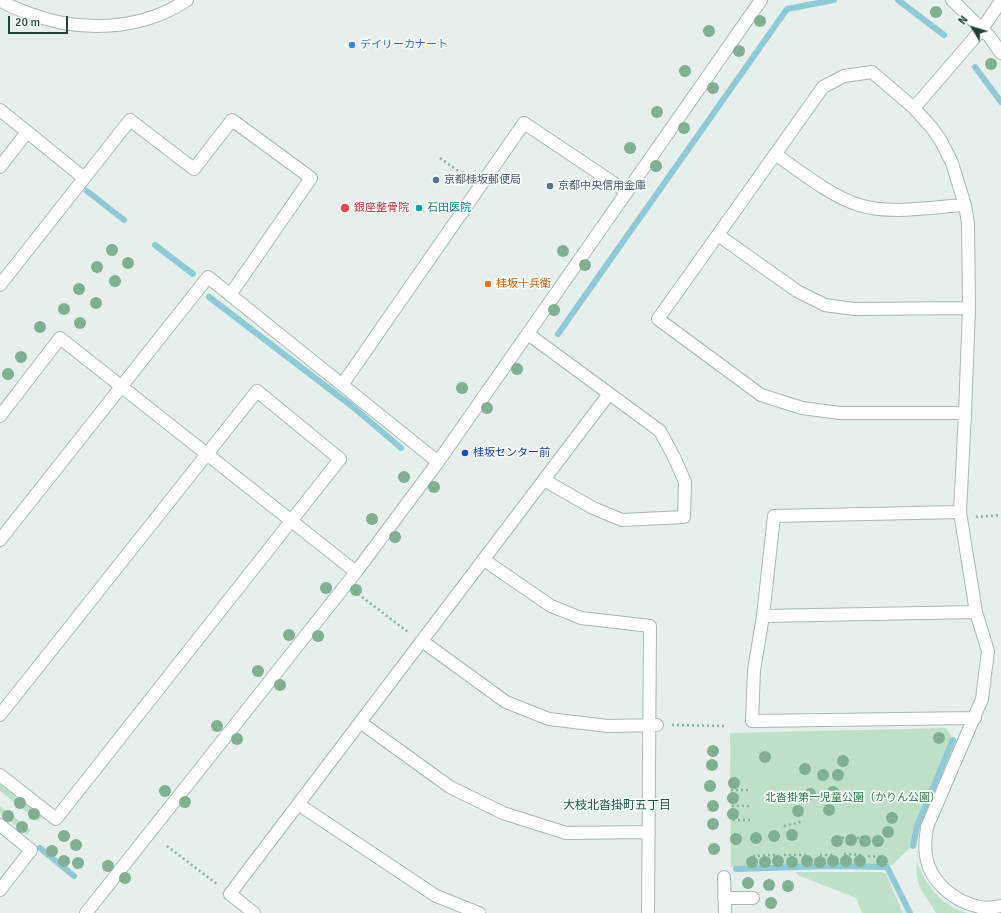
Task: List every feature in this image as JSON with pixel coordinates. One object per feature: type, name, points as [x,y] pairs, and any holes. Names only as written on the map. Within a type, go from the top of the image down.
[{"type":"street","points":[[0,0],[6,5],[42,19],[86,27],[116,26],[151,17],[187,0]]},
{"type":"street","points":[[86,913],[356,572],[438,462],[761,0]]},
{"type":"street","points":[[952,0],[989,36],[1001,53]]},
{"type":"street","points":[[914,108],[982,29],[1001,1]]},
{"type":"street","points":[[965,413],[840,413],[802,408],[761,395],[658,319],[823,88],[844,76],[872,72],[914,108],[932,128],[941,141],[952,163],[965,205],[968,223],[969,308],[965,413],[960,512],[976,612],[988,651],[982,699],[927,827],[925,842],[926,855],[930,869],[948,893],[962,901],[981,908],[1001,906]]},
{"type":"street","points":[[0,110],[84,178]]},
{"type":"street","points":[[0,285],[130,120],[194,169],[232,120],[311,178],[230,295]]},
{"type":"street","points":[[342,385],[524,122],[627,192]]},
{"type":"street","points":[[0,167],[27,132]]},
{"type":"street","points":[[775,154],[838,196],[859,205],[890,210],[965,205]]},
{"type":"street","points":[[718,235],[797,291],[825,305],[854,309],[969,308]]},
{"type":"street","points":[[0,540],[208,277],[438,462]]},
{"type":"street","points":[[528,334],[660,431],[685,482],[684,517],[622,520],[593,508],[544,480]]},
{"type":"street","points":[[0,416],[60,338],[356,572]]},
{"type":"street","points":[[0,715],[257,391],[340,459],[56,819],[0,775]]},
{"type":"street","points":[[254,913],[230,894],[610,394]]},
{"type":"street","points":[[960,512],[774,516],[763,616],[754,670],[752,721],[974,718]]},
{"type":"street","points":[[484,560],[551,606],[575,616],[650,626],[654,725],[649,832],[648,913]]},
{"type":"street","points":[[763,616],[976,612]]},
{"type":"street","points":[[422,641],[506,702],[549,719],[608,726],[654,725]]},
{"type":"street","points":[[360,722],[450,787],[503,813],[566,833],[649,832]]},
{"type":"street","points":[[298,804],[436,896],[479,913]]},
{"type":"street","points":[[0,825],[31,850],[0,890]]},
{"type":"street","points":[[724,877],[725,913]]},
{"type":"street","points":[[724,898],[753,898]]},
{"type":"path","points":[[440,158],[468,177]]},
{"type":"path","points":[[974,517],[1001,515]]},
{"type":"path","points":[[360,596],[400,627],[422,641]]},
{"type":"path","points":[[654,725],[724,726]]},
{"type":"path","points":[[731,790],[749,790]]},
{"type":"path","points":[[732,806],[750,806]]},
{"type":"path","points":[[733,820],[751,820]]},
{"type":"path","points":[[784,826],[801,822]]},
{"type":"path","points":[[832,838],[870,838]]},
{"type":"path","points":[[167,846],[230,894]]},
{"type":"path","points":[[820,855],[834,854]]},
{"type":"path","points":[[844,854],[861,855]]},
{"type":"path","points":[[752,856],[776,855]]},
{"type":"path","points":[[784,855],[808,855]]},
{"type":"path","points":[[868,856],[883,857]]},
{"type":"green space","name":"北沓掛第一児童公園（かりん公園）","points":[[946,728],[952,737],[919,814],[912,846],[892,865],[731,867],[730,733]]},
{"type":"green space","points":[[0,784],[42,817],[38,821],[0,791]]},
{"type":"green space","points":[[0,806],[31,830],[27,835],[0,813]]},
{"type":"green space","points":[[917,862],[925,879],[936,894],[949,905],[967,913],[936,913],[924,895],[919,884],[917,878]]},
{"type":"green space","points":[[795,872],[882,872],[886,874],[903,913],[862,913],[856,898],[800,876]]},
{"type":"waterway","points":[[558,334],[787,9],[834,0]]},
{"type":"waterway","points":[[898,0],[944,35]]},
{"type":"waterway","points":[[975,67],[1001,102]]},
{"type":"waterway","points":[[87,191],[124,220]]},
{"type":"waterway","points":[[155,245],[193,274]]},
{"type":"waterway","points":[[209,297],[353,407],[401,448]]},
{"type":"waterway","points":[[913,846],[917,826],[953,740]]},
{"type":"waterway","points":[[40,848],[74,876]]},
{"type":"waterway","points":[[736,869],[830,866],[887,867],[910,913]]},
{"type":"place","name":"デイリーカナート","points":[[352,45]]},
{"type":"place","name":"京都桂坂郵便局","points":[[436,180]]},
{"type":"place","name":"京都中央信用金庫","points":[[550,186]]},
{"type":"place","name":"銀座整骨院","points":[[345,208]]},
{"type":"place","name":"石田医院","points":[[419,208]]},
{"type":"place","name":"桂坂十兵衛","points":[[488,284]]},
{"type":"place","name":"桂坂センター前","points":[[465,453]]},
{"type":"district","name":"大枝北沓掛町五丁目","points":[[617,806]]}]
